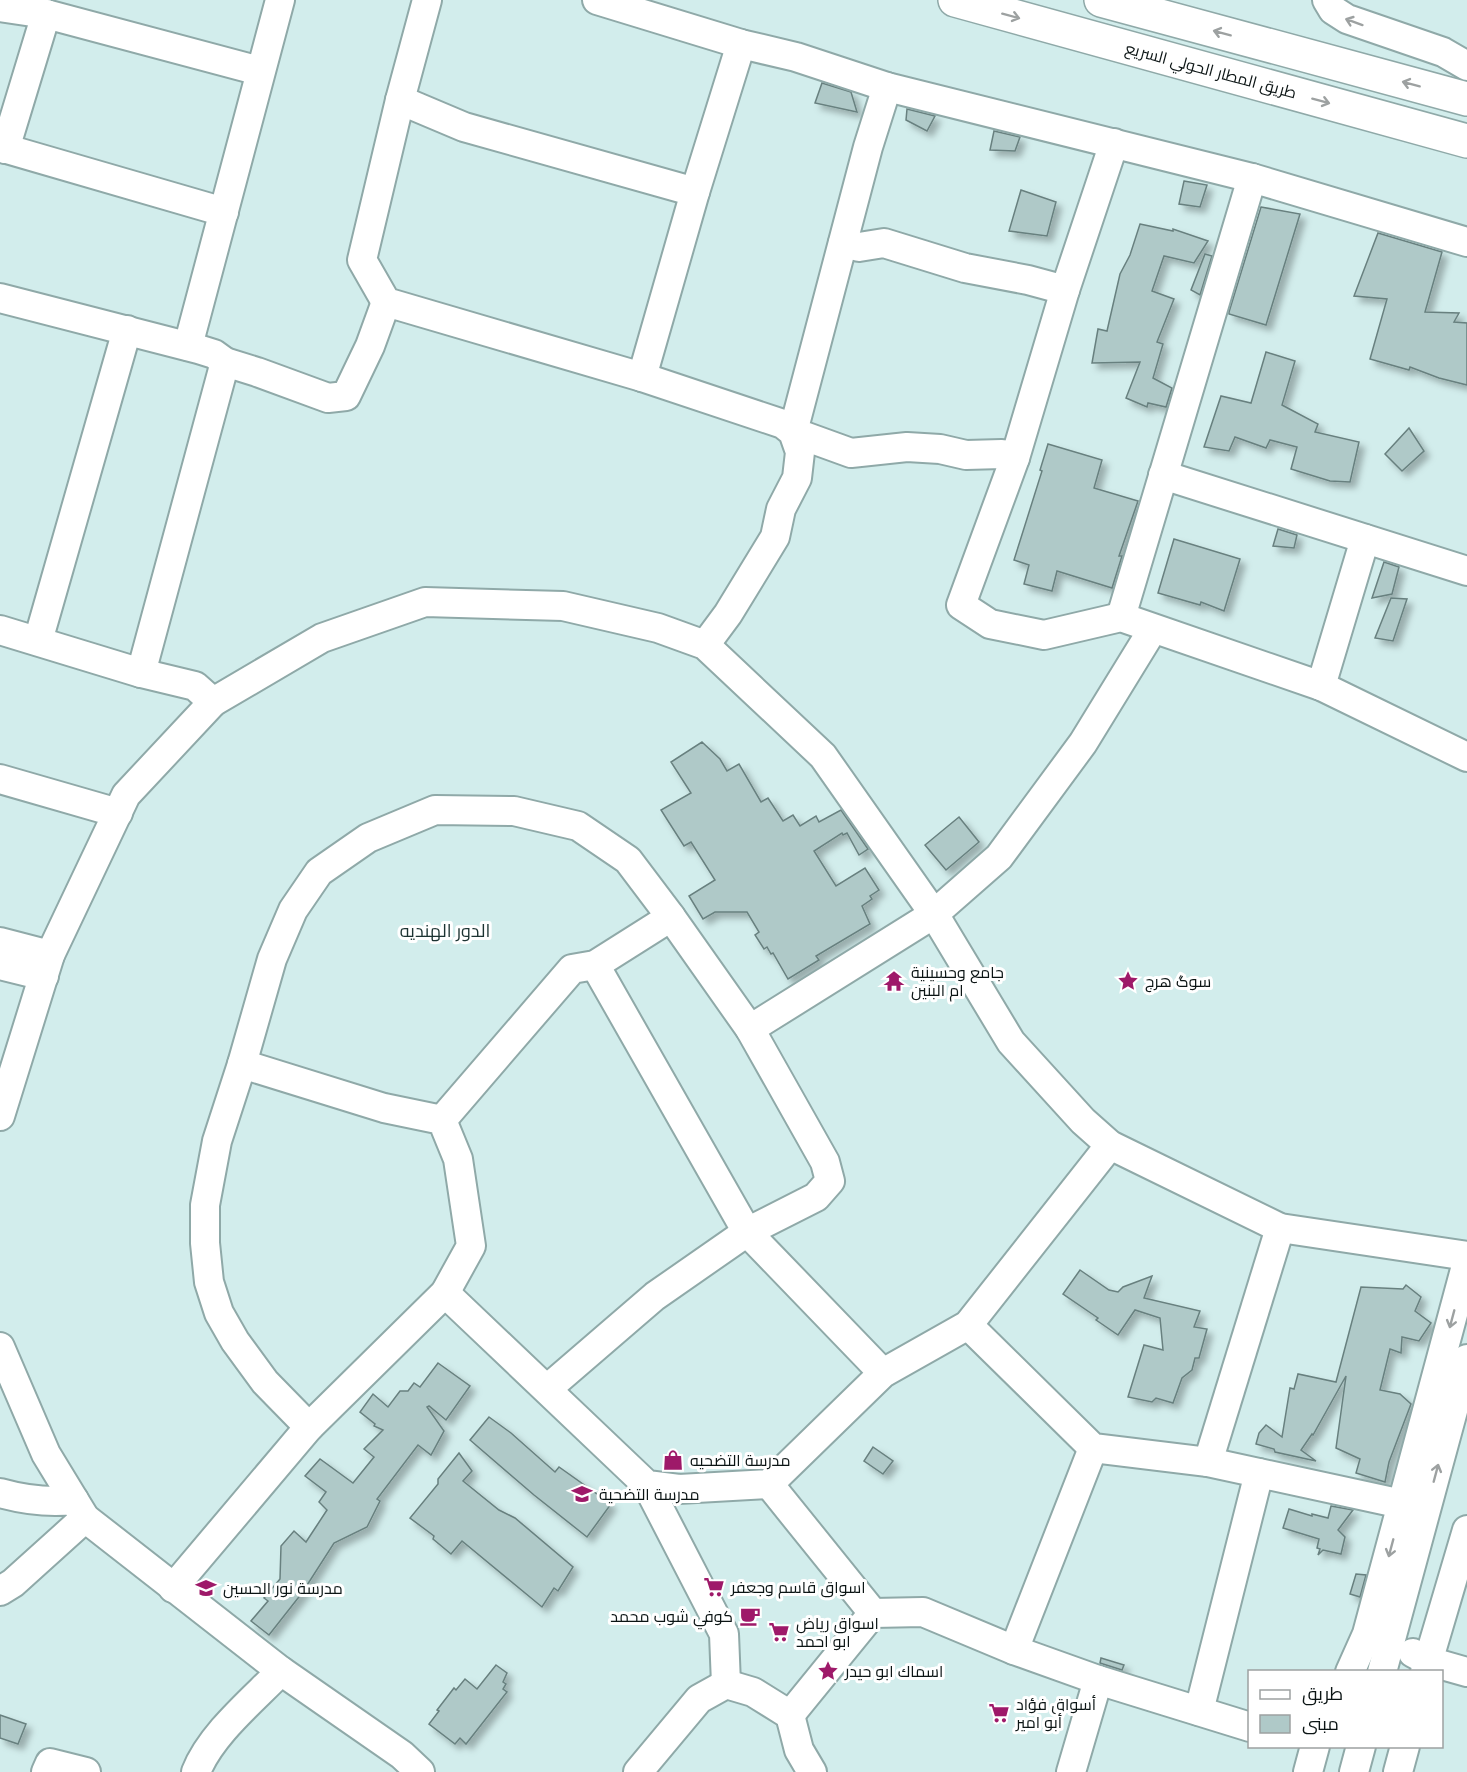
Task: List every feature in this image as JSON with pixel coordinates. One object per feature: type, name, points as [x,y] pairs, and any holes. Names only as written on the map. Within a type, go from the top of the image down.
[{"type":"highway","name":"طريق المطار الحولي السريع","points":[[955,0],[1467,141]]},
{"type":"highway","points":[[1101,0],[1467,99]]},
{"type":"street","points":[[188,346],[280,0]]},
{"type":"street","points":[[427,0],[400,100],[362,261],[386,302],[642,377],[783,424],[793,432],[851,453],[907,447],[940,449],[966,454],[1002,454],[1015,458]]},
{"type":"street","points":[[597,0],[741,44],[796,57],[887,87],[1252,178],[1467,242]]},
{"type":"street","points":[[1327,0],[1333,10],[1347,19],[1443,52],[1467,66]]},
{"type":"street","points":[[0,7],[46,14],[260,71]]},
{"type":"street","points":[[46,14],[3,148],[224,212]]},
{"type":"street","points":[[642,377],[695,192],[741,44]]},
{"type":"street","points":[[705,645],[729,614],[775,537],[781,509],[797,478],[800,452],[793,432],[868,147],[887,87]]},
{"type":"street","points":[[400,100],[464,127],[695,192]]},
{"type":"street","points":[[1114,143],[1065,290],[1015,458],[961,605],[990,624],[1044,635],[1121,617],[1321,686],[1467,757]]},
{"type":"street","points":[[1121,617],[1252,178]]},
{"type":"street","points":[[843,243],[859,247],[884,243],[965,268],[1028,280],[1065,290]]},
{"type":"street","points":[[0,298],[214,354],[225,363],[258,372],[328,399],[346,396],[370,346],[386,302]]},
{"type":"street","points":[[38,641],[127,330]]},
{"type":"street","points":[[141,673],[225,363]]},
{"type":"street","points":[[1163,475],[1467,571]]},
{"type":"street","points":[[1321,686],[1365,538]]},
{"type":"street","points":[[0,1116],[47,966],[126,795],[213,702],[322,638],[425,603],[563,606],[658,628],[705,645],[823,756],[934,914],[1011,1042],[1083,1121],[1110,1145],[1280,1228],[1467,1256]]},
{"type":"street","points":[[750,1029],[934,914],[999,857],[1083,743],[1153,629]]},
{"type":"street","points":[[0,630],[141,673],[195,686],[213,702]]},
{"type":"street","points":[[0,779],[118,813]]},
{"type":"street","points":[[309,1427],[265,1382],[235,1341],[219,1313],[209,1282],[205,1243],[205,1205],[217,1141],[272,959],[293,910],[319,872],[368,838],[435,810],[514,811],[578,826],[628,860],[750,1029],[825,1162],[830,1181],[816,1197],[747,1232],[655,1296],[547,1389]]},
{"type":"street","points":[[442,1120],[572,969],[595,965],[671,917]]},
{"type":"street","points":[[0,942],[47,966]]},
{"type":"street","points":[[0,965],[47,966]]},
{"type":"street","points":[[595,965],[747,1232],[883,1373]]},
{"type":"street","points":[[242,1064],[384,1108],[442,1120]]},
{"type":"street","points":[[173,1588],[309,1427],[446,1293],[471,1246],[458,1159],[442,1120]]},
{"type":"street","points":[[647,1485],[679,1489],[769,1484],[883,1373],[968,1325],[1110,1145]]},
{"type":"street","points":[[1208,1462],[1280,1228]]},
{"type":"street","points":[[1382,1670],[1379,1637],[1402,1504],[1467,1262]]},
{"type":"street","points":[[446,1293],[647,1485],[724,1634],[726,1684]]},
{"type":"street","points":[[968,1325],[1093,1448],[1208,1462],[1402,1504]]},
{"type":"street","points":[[0,1347],[46,1454],[79,1509],[173,1588],[281,1671],[402,1755],[420,1772]]},
{"type":"street","points":[[1351,1670],[1379,1637],[1467,1359]]},
{"type":"street","points":[[1014,1650],[1093,1448]]},
{"type":"street","points":[[1198,1711],[1259,1473]]},
{"type":"street","points":[[769,1484],[873,1613]]},
{"type":"street","points":[[0,1493],[33,1501],[57,1502],[79,1509]]},
{"type":"street","points":[[0,1591],[13,1583],[79,1509]]},
{"type":"street","points":[[1427,1666],[1467,1530]]},
{"type":"street","points":[[790,1715],[873,1613],[923,1612],[1014,1650],[1098,1680],[1248,1726]]},
{"type":"street","points":[[1379,1637],[1427,1666],[1467,1672]]},
{"type":"street","points":[[196,1772],[199,1763],[226,1726],[281,1671]]},
{"type":"street","points":[[1071,1772],[1098,1680]]},
{"type":"street","points":[[638,1772],[699,1699],[726,1684],[753,1692],[790,1715],[799,1750],[812,1772]]},
{"type":"street","points":[[1308,1772],[1314,1748]]},
{"type":"street","points":[[1354,1772],[1360,1748]]},
{"type":"street","points":[[1398,1772],[1404,1748]]},
{"type":"street","points":[[46,1772],[50,1763],[86,1772]]},
{"type":"building","points":[[822,83],[851,92],[857,112],[815,103]]},
{"type":"building","points":[[907,109],[935,116],[927,131],[906,120]]},
{"type":"building","points":[[994,131],[1020,137],[1015,151],[990,150]]},
{"type":"building","points":[[1184,181],[1207,185],[1200,207],[1179,204]]},
{"type":"building","points":[[1021,190],[1056,202],[1047,236],[1009,231]]},
{"type":"building","points":[[1261,207],[1300,214],[1266,325],[1229,314]]},
{"type":"building","points":[[1140,224],[1173,231],[1173,229],[1208,241],[1194,263],[1164,256],[1152,291],[1174,299],[1157,342],[1163,344],[1153,378],[1172,388],[1166,407],[1148,403],[1147,407],[1126,398],[1140,362],[1092,363],[1098,329],[1107,331],[1120,274],[1130,255]]},
{"type":"building","points":[[1378,233],[1442,252],[1425,312],[1459,313],[1454,322],[1467,323],[1467,385],[1410,367],[1409,370],[1370,359],[1387,299],[1354,296]]},
{"type":"building","points":[[1205,254],[1212,256],[1200,295],[1191,290]]},
{"type":"building","points":[[1266,352],[1295,361],[1282,405],[1318,424],[1315,432],[1359,442],[1350,482],[1330,481],[1291,469],[1297,447],[1270,440],[1266,448],[1235,437],[1229,451],[1204,447],[1221,396],[1251,403]]},
{"type":"building","points":[[1409,428],[1424,451],[1402,471],[1385,454]]},
{"type":"building","points":[[1048,444],[1102,460],[1094,488],[1138,501],[1119,556],[1122,556],[1112,588],[1057,571],[1052,591],[1024,584],[1029,565],[1014,560],[1042,471],[1040,470]]},
{"type":"building","points":[[1278,529],[1297,535],[1294,548],[1273,546]]},
{"type":"building","points":[[1174,539],[1240,559],[1224,611],[1201,602],[1200,605],[1158,593]]},
{"type":"building","points":[[1384,562],[1399,567],[1392,594],[1372,598]]},
{"type":"building","points":[[1391,598],[1407,599],[1393,641],[1375,638]]},
{"type":"building","points":[[702,742],[720,759],[727,771],[739,764],[761,802],[768,798],[783,821],[793,815],[800,826],[816,816],[819,822],[841,810],[868,849],[859,855],[847,833],[843,835],[842,833],[814,851],[836,886],[865,868],[879,890],[862,906],[870,924],[816,956],[819,960],[788,979],[773,953],[771,954],[767,947],[764,949],[755,935],[759,932],[747,912],[715,912],[703,919],[689,896],[715,880],[691,842],[684,846],[661,810],[691,793],[671,762]]},
{"type":"building","points":[[959,817],[979,842],[946,870],[925,845]]},
{"type":"building","points":[[1080,1270],[1109,1290],[1118,1292],[1123,1287],[1152,1276],[1144,1298],[1200,1311],[1194,1327],[1207,1329],[1199,1358],[1195,1358],[1192,1370],[1182,1378],[1173,1403],[1156,1398],[1152,1402],[1128,1397],[1144,1345],[1163,1350],[1160,1318],[1135,1310],[1118,1335],[1063,1294]]},
{"type":"building","points":[[1406,1285],[1421,1297],[1415,1311],[1431,1323],[1419,1341],[1402,1337],[1401,1353],[1390,1349],[1380,1390],[1400,1394],[1411,1404],[1389,1462],[1385,1482],[1356,1473],[1360,1459],[1336,1448],[1346,1376],[1313,1435],[1301,1450],[1316,1461],[1275,1452],[1274,1449],[1256,1444],[1259,1433],[1266,1425],[1282,1437],[1290,1388],[1294,1389],[1298,1374],[1336,1382],[1361,1287],[1403,1289]]},
{"type":"building","points":[[438,1363],[470,1386],[446,1420],[429,1406],[427,1407],[444,1431],[431,1455],[418,1445],[377,1499],[380,1501],[367,1527],[334,1543],[302,1593],[269,1635],[251,1621],[268,1601],[264,1598],[280,1579],[281,1546],[294,1531],[306,1542],[327,1510],[319,1502],[326,1492],[305,1476],[320,1459],[353,1483],[374,1457],[364,1449],[383,1430],[374,1426],[375,1424],[360,1412],[373,1394],[388,1407],[400,1391],[408,1391],[414,1383],[420,1387]]},
{"type":"building","points":[[489,1417],[555,1472],[559,1467],[611,1504],[587,1537],[470,1440]]},
{"type":"building","points":[[873,1447],[893,1461],[883,1474],[864,1461]]},
{"type":"building","points":[[459,1453],[472,1471],[463,1481],[499,1510],[515,1518],[573,1567],[558,1591],[554,1588],[542,1607],[462,1541],[451,1554],[433,1539],[434,1536],[410,1518],[438,1484],[438,1479]]},
{"type":"building","points":[[1331,1506],[1353,1510],[1338,1530],[1345,1537],[1341,1554],[1323,1550],[1318,1555],[1319,1539],[1283,1528],[1289,1509],[1328,1518]]},
{"type":"building","points":[[1356,1574],[1366,1575],[1360,1597],[1350,1594]]},
{"type":"building","points":[[1101,1658],[1124,1665],[1122,1670],[1100,1663]]},
{"type":"building","points":[[496,1665],[507,1673],[503,1689],[507,1692],[466,1744],[460,1738],[455,1744],[429,1724],[454,1688],[456,1690],[465,1679],[477,1689]]},
{"type":"building","points":[[0,1715],[26,1724],[18,1744],[0,1738]]},
{"type":"place","name":"جامع وحسينية ام البنين","points":[[894,981]]},
{"type":"place","name":"سوگ هرج","points":[[1128,981]]},
{"type":"place","name":"مدرسة التضحيه","points":[[673,1460]]},
{"type":"place","name":"مدرسة التضحية","points":[[582,1494]]},
{"type":"place","name":"اسواق قاسم وجعفر","points":[[714,1587]]},
{"type":"place","name":"مدرسة نور الحسين","points":[[206,1588]]},
{"type":"place","name":"كوفي شوب محمد","points":[[750,1616]]},
{"type":"place","name":"اسواق رياض ابو احمد","points":[[779,1632]]},
{"type":"place","name":"اسماك ابو حيدر","points":[[828,1671]]},
{"type":"place","name":"أسواق فؤاد أبو امير","points":[[999,1713]]},
{"type":"district","name":"الدور الهنديه","points":[[445,931]]}]
